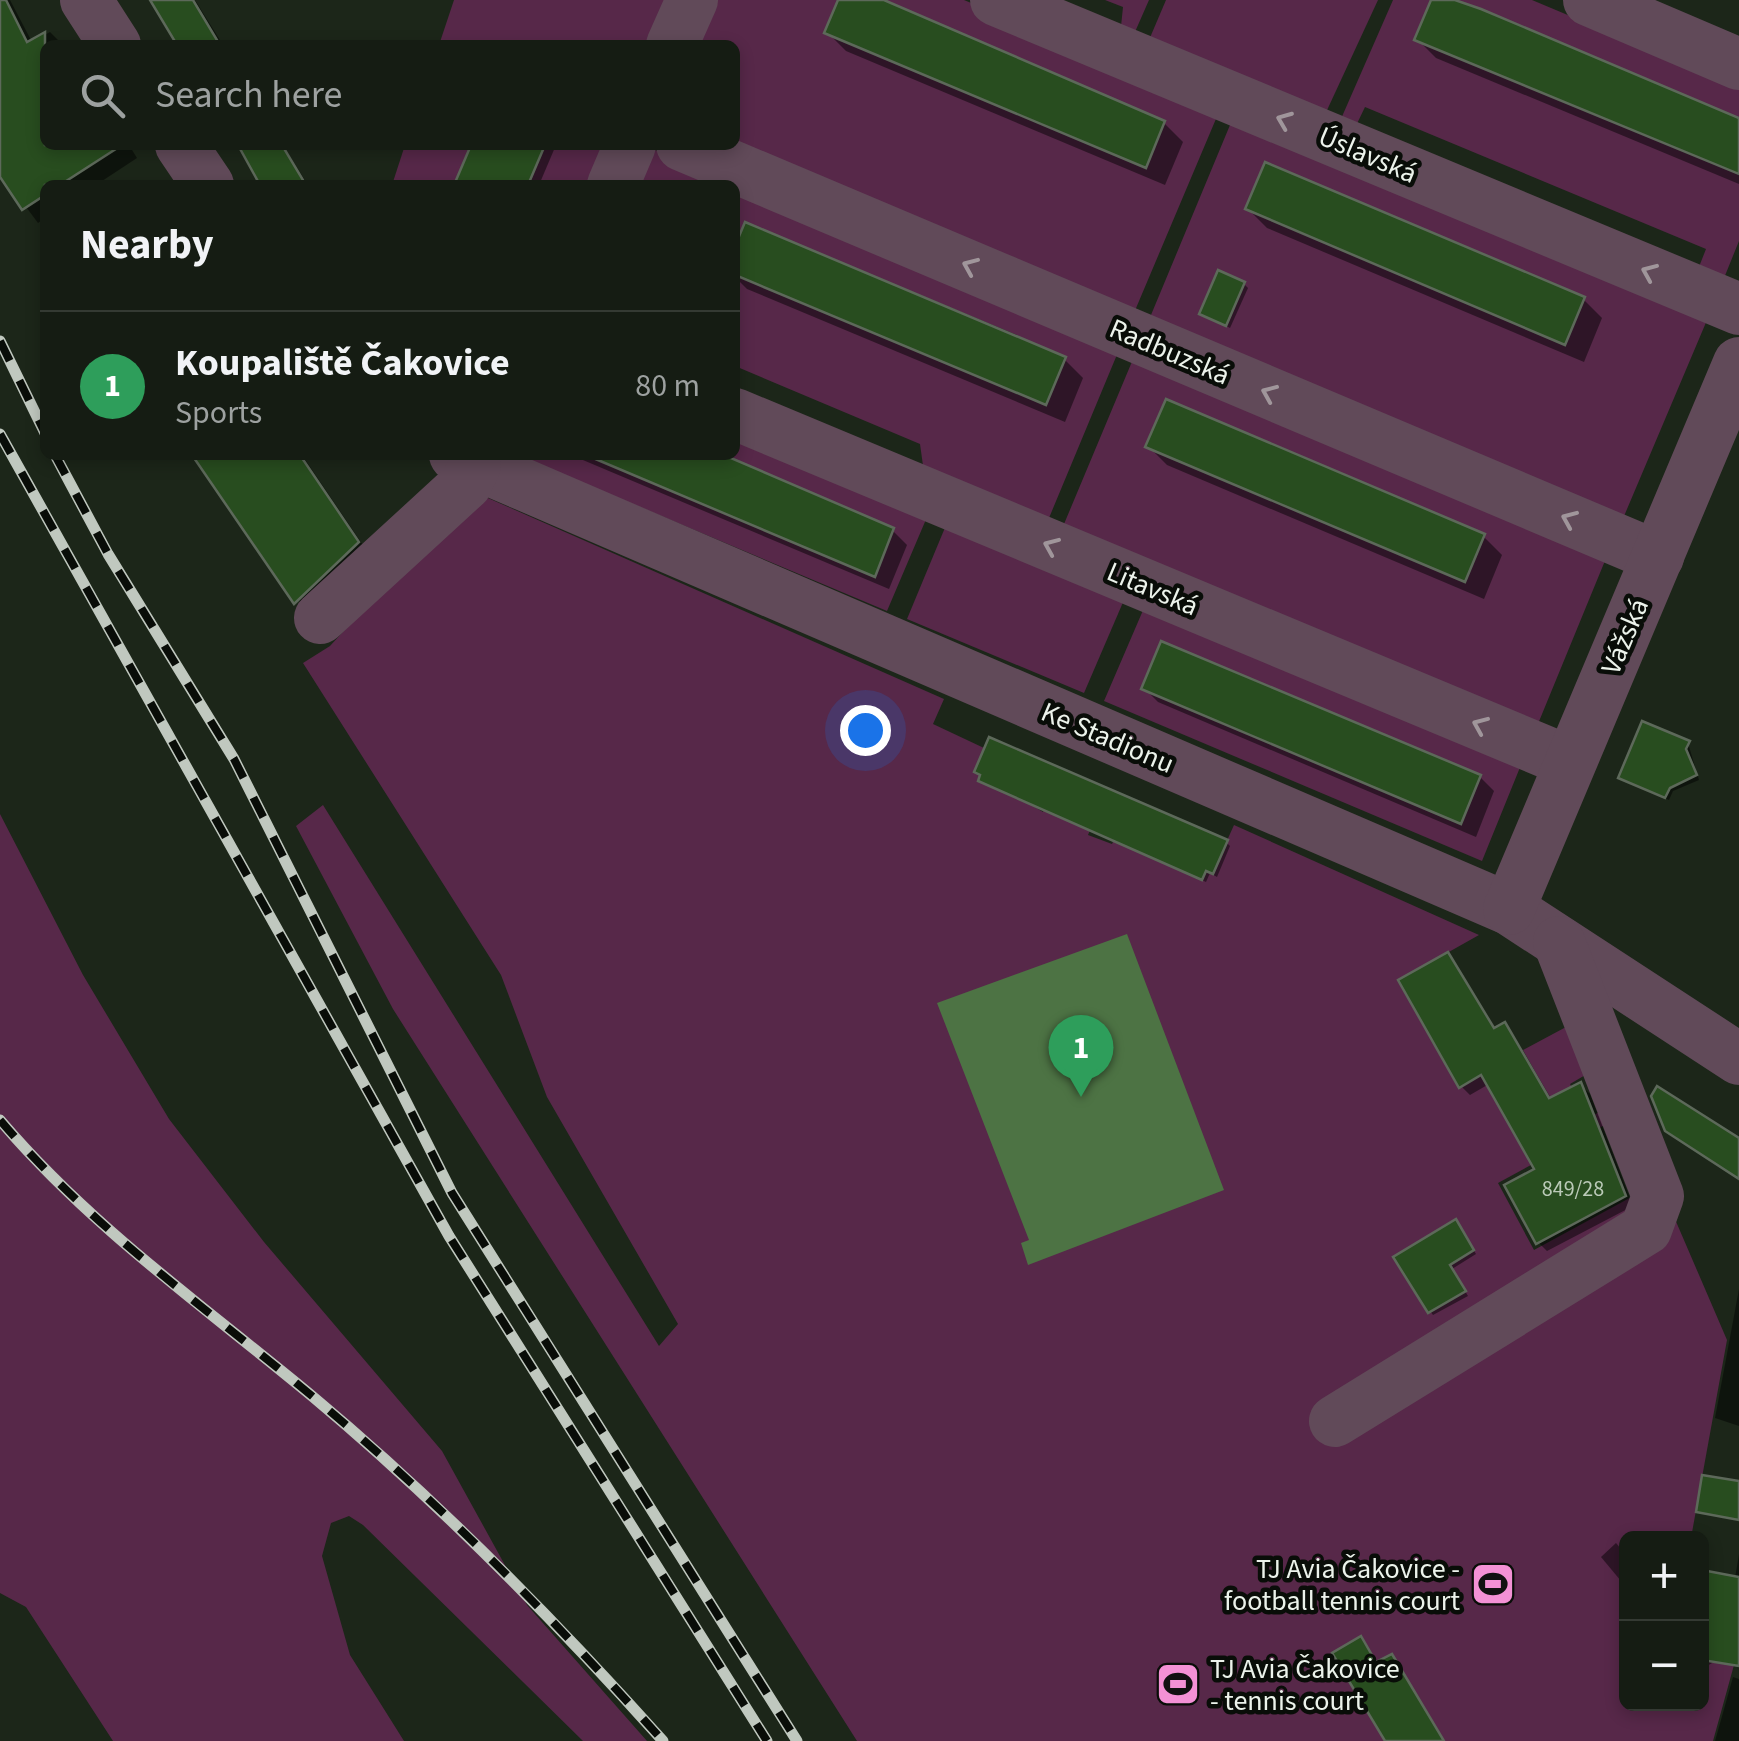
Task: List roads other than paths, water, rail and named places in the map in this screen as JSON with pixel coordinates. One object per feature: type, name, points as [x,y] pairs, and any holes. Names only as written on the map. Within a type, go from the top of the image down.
[{"type":"street","points":[[86,0],[113,40]]},
{"type":"street","points":[[674,40],[692,0]]},
{"type":"street","name":"Úslavská","points":[[996,0],[1739,309]]},
{"type":"street","points":[[1590,0],[1739,64]]},
{"type":"street","points":[[184,150],[205,180]]},
{"type":"street","points":[[615,180],[628,150]]},
{"type":"street","name":"Radbuzská","points":[[694,150],[1658,557]]},
{"type":"street","name":"Vážská","points":[[1510,910],[1739,363]]},
{"type":"street","name":"Litavská","points":[[740,416],[1570,762]]},
{"type":"street","points":[[320,618],[466,484],[482,462]]},
{"type":"street","name":"Ke Stadionu","points":[[482,462],[1510,910],[1739,1059]]},
{"type":"street","points":[[1336,1421],[1646,1229],[1658,1196],[1559,942]]},
{"type":"railway","points":[[0,341],[40,423]]},
{"type":"railway","points":[[0,434],[449,1236],[767,1741]]},
{"type":"railway","points":[[58,460],[108,554],[234,759],[452,1193],[797,1741]]},
{"type":"railway","points":[[0,1120],[110,1231],[312,1396],[450,1519],[580,1650],[663,1741]]},
{"type":"place","name":"Koupaliště Čakovice","points":[[1081,1097]]},
{"type":"place","name":"TJ Avia Čakovice - football tennis court","points":[[1493,1584]]},
{"type":"place","name":"TJ Avia Čakovice - tennis court","points":[[1178,1684]]}]
